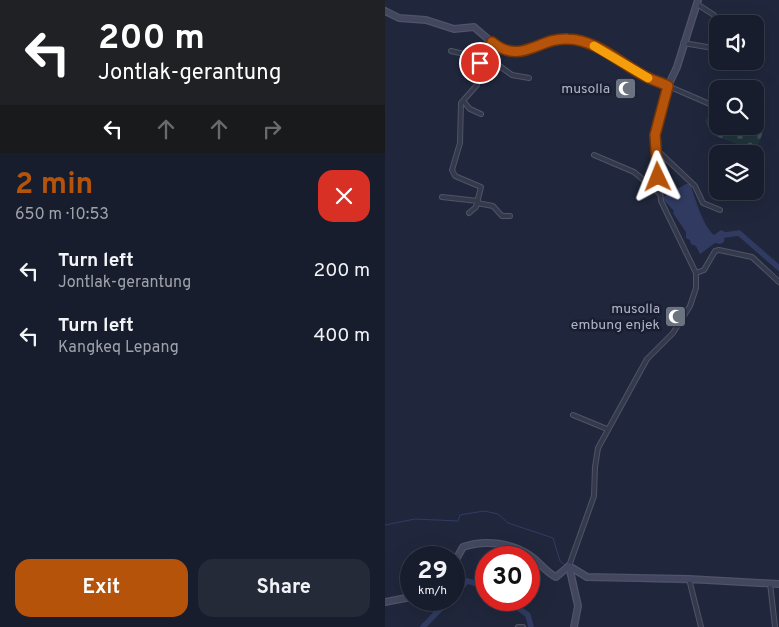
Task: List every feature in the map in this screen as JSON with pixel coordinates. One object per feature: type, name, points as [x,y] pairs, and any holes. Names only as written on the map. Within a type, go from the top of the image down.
[{"type":"street","points":[[574,627],[577,601],[569,566],[573,551],[591,511],[595,494],[597,452],[607,429],[621,408],[647,358],[673,333],[695,294],[696,273],[667,216],[660,194],[655,135],[668,86],[677,67],[697,2],[714,15]]},
{"type":"street","points":[[385,11],[399,18],[426,20],[454,29],[475,27],[492,42],[508,50],[521,52],[561,39],[577,40],[595,47],[642,74],[709,103]]},
{"type":"street","points":[[469,213],[477,202],[481,189],[480,185],[455,176],[452,172],[460,143],[463,101],[477,85],[480,63],[485,59],[492,42]]},
{"type":"street","points":[[683,43],[709,47]]},
{"type":"street","points":[[451,51],[485,59],[512,75],[529,78]]},
{"type":"street","points":[[463,101],[469,109],[481,114]]},
{"type":"street","points":[[657,150],[695,186],[703,203],[720,210]]},
{"type":"street","points":[[594,155],[634,172],[660,194]]},
{"type":"street","points":[[442,197],[493,206],[502,216],[510,216]]},
{"type":"street","points":[[696,273],[704,270],[714,253],[719,250],[752,258],[779,282]]},
{"type":"street","points":[[573,415],[607,429]]},
{"type":"street","points":[[465,546],[498,544],[524,552],[556,577],[569,566]]},
{"type":"street","points":[[569,566],[587,577],[779,584]]},
{"type":"street","points":[[689,582],[701,627]]},
{"type":"street","points":[[770,584],[775,627]]},
{"type":"street","points":[[385,602],[400,599]]},
{"type":"green space","points":[[709,115],[709,128],[705,121]]},
{"type":"green space","points":[[713,135],[762,135],[758,145],[740,145]]},
{"type":"water","points":[[686,184],[690,184],[710,231],[714,235],[721,230],[725,232],[724,242],[720,244],[715,243],[700,254],[696,246],[691,244],[690,240],[686,238],[686,232],[673,213],[674,211],[662,198]]},
{"type":"waterway","points":[[725,235],[739,233],[779,268]]},
{"type":"waterway","points":[[385,525],[415,519],[458,521],[460,515],[484,511],[498,514],[508,523],[553,538],[560,561],[565,565]]},
{"type":"waterway","points":[[597,580],[688,583]]},
{"type":"waterway","points":[[465,583],[467,581],[475,583]]},
{"type":"waterway","points":[[692,583],[708,583]]},
{"type":"waterway","points":[[423,627],[438,611]]},
{"type":"waterway","points":[[522,611],[528,615],[531,627]]},
{"type":"slow traffic","points":[[594,46],[648,78]]},
{"type":"place","name":"musolla","points":[[626,89]]},
{"type":"place","name":"musolla embung enjek","points":[[676,317]]},
{"type":"route","points":[[480,63],[487,59],[488,49],[492,42],[508,50],[521,52],[547,42],[569,39],[595,47],[646,77],[668,86],[655,135],[658,177]]}]
